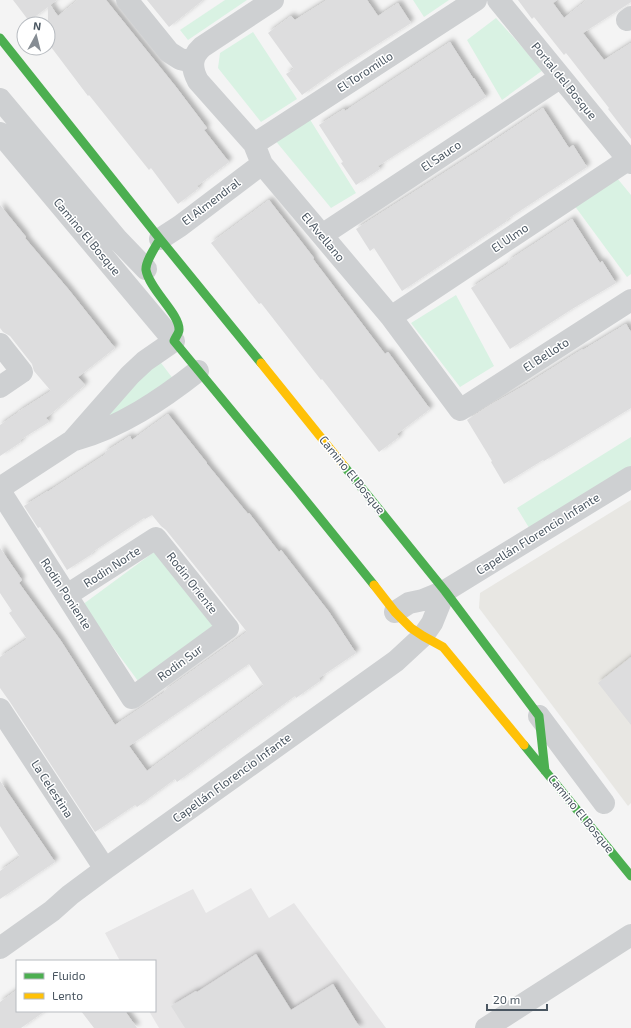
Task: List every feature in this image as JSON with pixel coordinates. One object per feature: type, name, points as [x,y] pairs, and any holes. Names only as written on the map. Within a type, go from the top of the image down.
[{"type":"street","points":[[127,0],[169,52],[180,59],[193,62],[197,51],[267,2]]},
{"type":"street","name":"El Toromillo","points":[[254,144],[476,0]]},
{"type":"street","name":"Portal del Bosque","points":[[498,0],[630,161]]},
{"type":"street","name":"Camino El Bosque","points":[[0,38],[160,239],[445,591],[604,803]]},
{"type":"street","name":"El Avellano","points":[[193,62],[193,69],[198,80],[254,144],[262,164],[391,317],[460,410]]},
{"type":"street","name":"El Sauco","points":[[322,235],[561,77]]},
{"type":"street","name":"Camino El Bosque","points":[[0,99],[118,240],[146,269],[151,284],[177,320],[179,330],[174,341]]},
{"type":"street","name":"Camino El Bosque","points":[[0,133],[174,341],[395,612],[411,628],[443,647],[631,876]]},
{"type":"street","name":"El Ulmo","points":[[391,317],[630,161]]},
{"type":"street","name":"El Almendral","points":[[160,239],[180,226],[262,164]]},
{"type":"street","points":[[146,269],[149,259],[160,239]]},
{"type":"street","name":"El Belloto","points":[[460,410],[631,300]]},
{"type":"street","points":[[72,441],[130,375],[145,361],[174,341]]},
{"type":"street","points":[[0,344],[22,372],[0,387]]},
{"type":"street","points":[[0,488],[72,441],[100,431],[147,408],[198,371]]},
{"type":"street","name":"Capellán Florencio Infante","points":[[395,612],[409,604],[445,591],[631,477]]},
{"type":"street","name":"Rodin Poniente","points":[[0,491],[132,698]]},
{"type":"street","name":"Rodin Norte","points":[[67,596],[156,538]]},
{"type":"street","name":"Rodin Oriente","points":[[156,538],[228,628]]},
{"type":"street","name":"Capellán Florencio Infante","points":[[0,948],[52,911],[70,895],[105,869],[396,660],[424,636],[432,623],[445,591]]},
{"type":"street","name":"Rodin Sur","points":[[132,698],[228,628]]},
{"type":"street","name":"La Celestina","points":[[0,709],[105,869]]},
{"type":"street","name":"Camino El Bosque","points":[[538,716],[545,771]]},
{"type":"street","points":[[486,1028],[631,935]]},
{"type":"shaded area","points":[[631,500],[631,803],[628,806],[479,608],[480,593]]},
{"type":"shaded area","points":[[251,888],[269,918],[294,903],[386,1028],[159,1028],[150,1012],[156,1012],[156,960],[119,960],[105,933],[193,889],[206,913]]},
{"type":"green space","points":[[225,0],[247,0],[188,40],[180,30]]},
{"type":"green space","points":[[413,0],[449,0],[424,17]]},
{"type":"green space","points":[[496,18],[543,70],[502,100],[467,40]]},
{"type":"green space","points":[[253,32],[297,99],[261,122],[218,68],[220,53]]},
{"type":"green space","points":[[309,118],[356,193],[331,208],[274,139]]},
{"type":"green space","points":[[617,178],[631,195],[631,274],[627,277],[574,205]]},
{"type":"green space","points":[[456,295],[494,366],[460,387],[411,323]]},
{"type":"green space","points":[[158,359],[174,380],[95,427]]},
{"type":"green space","points":[[631,437],[631,469],[531,531],[517,508]]},
{"type":"green space","points":[[158,549],[214,625],[138,681],[82,605]]},
{"type":"building","points":[[13,0],[57,0],[50,5],[58,16],[78,0],[106,0],[176,87],[207,128],[204,130],[229,162],[197,186],[199,188],[178,204],[151,168],[149,170],[89,95],[88,96],[56,54],[56,16],[48,16],[48,7],[36,16],[25,16]]},
{"type":"building","points":[[147,0],[203,0],[169,27]]},
{"type":"building","points":[[327,0],[367,0],[378,16],[398,3],[411,23],[337,70],[302,95],[286,74],[294,69],[268,33],[291,16],[295,20]]},
{"type":"building","points":[[518,0],[557,0],[553,3],[564,18],[587,0],[631,0],[631,2],[583,33],[604,60],[631,43],[631,139],[566,53],[564,55],[534,17],[532,19]]},
{"type":"building","points":[[450,42],[486,97],[378,166],[380,169],[356,185],[341,163],[343,162],[319,125],[344,109],[345,111]]},
{"type":"building","points":[[543,108],[569,148],[573,145],[587,167],[402,291],[374,248],[370,251],[356,229]]},
{"type":"building","points":[[269,200],[385,354],[388,352],[430,409],[397,434],[399,437],[379,452],[261,303],[259,304],[211,243]]},
{"type":"building","points":[[0,205],[115,348],[78,377],[85,385],[46,418],[49,422],[20,440],[21,442],[0,456],[0,425],[51,391],[34,371],[32,364],[10,336],[3,332],[0,328]]},
{"type":"building","points":[[572,219],[600,263],[602,261],[616,283],[510,349],[471,288],[509,263],[508,261]]},
{"type":"building","points":[[626,324],[631,332],[631,408],[504,484],[467,420]]},
{"type":"building","points":[[168,414],[279,552],[281,550],[329,612],[356,653],[319,678],[320,681],[296,698],[295,696],[177,782],[175,779],[137,807],[135,805],[95,832],[0,688],[0,657],[27,639],[9,613],[12,611],[0,593],[0,548],[22,580],[19,583],[61,641],[115,725],[165,692],[164,691],[247,632],[166,530],[152,515],[145,519],[144,518],[67,570],[40,527],[38,528],[24,506],[106,454],[105,452],[130,436],[132,440]],"holes":[[[249,664],[264,686],[147,771],[129,746]]]},
{"type":"building","points":[[631,657],[631,725],[598,683]]},
{"type":"building","points":[[0,781],[55,862],[0,899],[0,871],[20,857],[0,826]]},
{"type":"building","points":[[256,954],[291,1010],[333,984],[360,1028],[185,1028],[171,1006],[196,991],[197,992]]},
{"type":"building","points":[[16,991],[16,1012],[44,1012],[21,1028],[0,1028],[0,1002]]},
{"type":"building","points":[[82,1012],[126,1012],[137,1028],[94,1028]]},
{"type":"traffic: fast","points":[[0,38],[261,363]]},
{"type":"traffic: fast","points":[[160,239],[149,259],[146,270],[148,277],[170,309],[178,324],[179,331],[174,341],[374,585]]},
{"type":"traffic: fast","points":[[344,466],[445,591],[539,716],[545,771]]},
{"type":"traffic: fast","points":[[524,745],[631,876]]},
{"type":"traffic: slow","points":[[261,363],[344,466]]},
{"type":"traffic: slow","points":[[374,585],[395,612],[411,628],[443,647],[524,745]]}]
